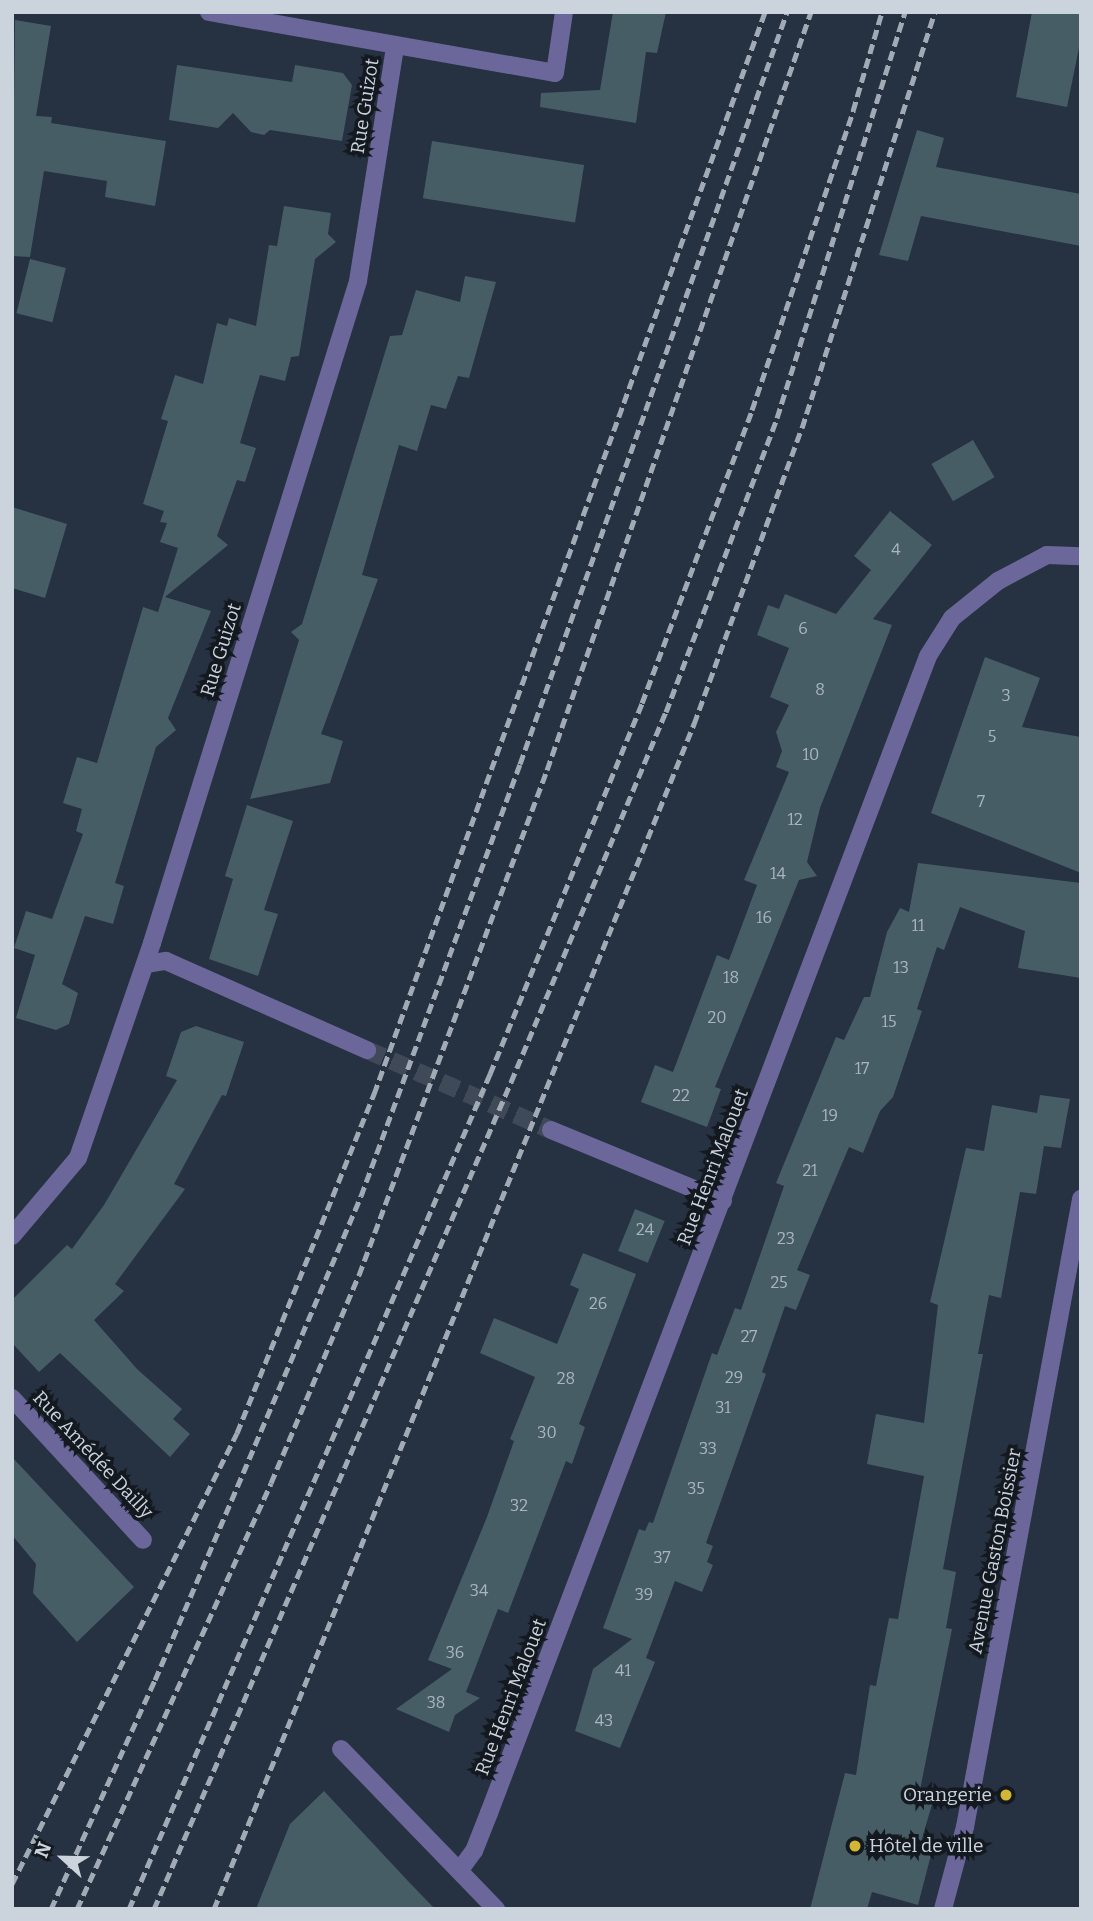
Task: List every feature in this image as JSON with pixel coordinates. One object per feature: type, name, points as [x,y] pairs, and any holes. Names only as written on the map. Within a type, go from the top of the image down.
[{"type":"street","points":[[211,12],[395,47],[555,73],[564,12]]},
{"type":"street","name":"Rue Guizot","points":[[12,1236],[78,1158],[146,964],[358,281],[395,47]]},
{"type":"street","name":"Rue Henri Malouet","points":[[460,1870],[474,1851],[489,1813],[928,656],[952,618],[998,580],[1046,555],[1081,556]]},
{"type":"street","points":[[146,964],[166,961],[367,1049]]},
{"type":"street","points":[[551,1130],[723,1201]]},
{"type":"street","name":"Avenue Gaston Boissier","points":[[943,1909],[965,1827],[1081,1199]]},
{"type":"street","name":"Rue Amédée Dailly","points":[[12,1398],[143,1540]]},
{"type":"street","points":[[341,1749],[495,1909]]},
{"type":"building","points":[[613,12],[666,12],[657,53],[646,52],[636,123],[540,107],[541,93],[600,90]]},
{"type":"building","points":[[1032,12],[1081,12],[1081,38],[1067,107],[1016,97]]},
{"type":"building","points":[[15,20],[51,26],[36,116],[52,117],[51,123],[166,141],[155,206],[105,197],[107,181],[44,171],[30,257],[12,256]]},
{"type":"building","points":[[177,65],[292,82],[295,65],[343,73],[352,85],[342,141],[270,130],[264,135],[251,132],[233,113],[218,128],[169,120]]},
{"type":"building","points":[[917,130],[944,138],[936,167],[1081,194],[1081,246],[921,216],[908,261],[879,255]]},
{"type":"building","points":[[432,141],[584,165],[575,222],[423,198]]},
{"type":"building","points":[[284,206],[331,213],[328,234],[336,242],[315,259],[299,356],[291,357],[285,381],[260,375],[240,443],[256,448],[245,482],[237,480],[217,536],[228,545],[165,597],[211,611],[168,718],[176,730],[156,747],[115,883],[124,886],[113,924],[85,916],[62,984],[78,993],[69,1024],[56,1030],[16,1018],[35,955],[14,948],[26,911],[52,919],[83,834],[76,831],[82,809],[63,803],[77,757],[97,763],[143,607],[158,612],[178,548],[160,542],[167,523],[160,522],[164,511],[143,504],[168,421],[161,419],[175,375],[203,384],[217,323],[227,326],[229,318],[256,326],[269,245],[277,246]]},
{"type":"building","points":[[30,259],[66,268],[52,322],[16,313]]},
{"type":"building","points":[[465,276],[496,282],[469,378],[458,376],[446,409],[431,405],[417,451],[399,445],[362,575],[378,579],[321,734],[343,741],[330,783],[250,799],[299,640],[291,632],[302,624],[390,336],[402,335],[416,290],[460,302]]},
{"type":"building","points":[[973,440],[994,477],[953,501],[931,464]]},
{"type":"building","points":[[12,507],[67,524],[45,598],[12,588]]},
{"type":"building","points":[[890,511],[932,545],[873,619],[892,625],[820,808],[807,862],[817,876],[799,880],[715,1087],[721,1089],[707,1127],[641,1102],[655,1065],[673,1072],[717,955],[729,960],[757,885],[744,880],[789,772],[776,767],[782,751],[776,732],[789,705],[770,697],[789,648],[757,635],[768,605],[779,609],[785,594],[836,614],[871,570],[854,556]]},
{"type":"building","points":[[985,657],[1040,678],[1022,727],[1081,737],[1081,873],[931,813]]},
{"type":"building","points":[[247,805],[293,821],[264,910],[278,914],[258,976],[209,959],[233,879],[225,876]]},
{"type":"building","points":[[918,863],[1081,883],[1081,978],[1018,968],[1025,931],[960,907],[944,950],[937,947],[917,1009],[922,1011],[893,1097],[880,1111],[863,1153],[849,1147],[797,1270],[810,1275],[796,1310],[785,1306],[762,1372],[766,1374],[706,1543],[713,1546],[707,1562],[713,1565],[702,1592],[675,1581],[646,1658],[655,1662],[620,1748],[575,1731],[593,1669],[632,1639],[603,1628],[639,1529],[645,1531],[649,1522],[653,1523],[712,1353],[717,1355],[735,1308],[741,1310],[784,1186],[776,1183],[836,1037],[844,1040],[864,997],[870,997],[887,932],[900,908],[909,912]]},
{"type":"building","points":[[196,1026],[244,1042],[226,1096],[222,1095],[174,1184],[185,1189],[115,1284],[124,1291],[94,1320],[137,1369],[182,1409],[173,1419],[190,1434],[170,1457],[60,1353],[39,1372],[12,1343],[12,1300],[67,1245],[72,1249],[104,1205],[177,1080],[166,1076],[181,1032]]},
{"type":"building","points":[[1040,1095],[1070,1099],[1061,1148],[1044,1146],[1036,1194],[1020,1192],[1001,1298],[989,1295],[978,1354],[983,1354],[943,1569],[956,1572],[946,1628],[952,1629],[920,1790],[935,1794],[919,1849],[931,1855],[918,1905],[872,1892],[867,1909],[810,1909],[845,1773],[856,1775],[870,1685],[876,1686],[889,1618],[898,1619],[924,1476],[867,1464],[876,1414],[924,1423],[938,1305],[930,1302],[966,1148],[984,1151],[992,1105],[1037,1113]]},
{"type":"building","points":[[635,1209],[665,1221],[648,1263],[618,1251]]},
{"type":"building","points":[[583,1253],[636,1274],[579,1424],[585,1427],[572,1464],[566,1461],[508,1613],[498,1609],[466,1692],[480,1698],[455,1715],[449,1732],[396,1709],[452,1669],[428,1660],[487,1517],[514,1441],[510,1439],[535,1377],[480,1353],[494,1318],[557,1344],[579,1289],[570,1285]]},
{"type":"building","points":[[12,1457],[134,1587],[77,1642],[33,1593],[36,1564],[12,1535]]},
{"type":"building","points":[[324,1791],[435,1909],[256,1909],[290,1824]]},
{"type":"tunnel","points":[[367,1050],[551,1130]]},
{"type":"railway","points":[[12,1884],[237,1433],[374,1094],[765,12]]},
{"type":"railway","points":[[51,1909],[155,1680],[361,1196],[520,764],[787,12]]},
{"type":"railway","points":[[77,1909],[271,1483],[359,1275],[547,770],[811,12]]},
{"type":"railway","points":[[129,1909],[490,1074],[642,703],[752,410],[853,111],[882,12]]},
{"type":"railway","points":[[154,1909],[511,1082],[666,712],[777,418],[905,12]]},
{"type":"railway","points":[[214,1909],[694,724],[802,428],[935,12]]},
{"type":"place","name":"Orangerie","points":[[1006,1795]]},
{"type":"place","name":"Hôtel de ville","points":[[855,1846]]}]
